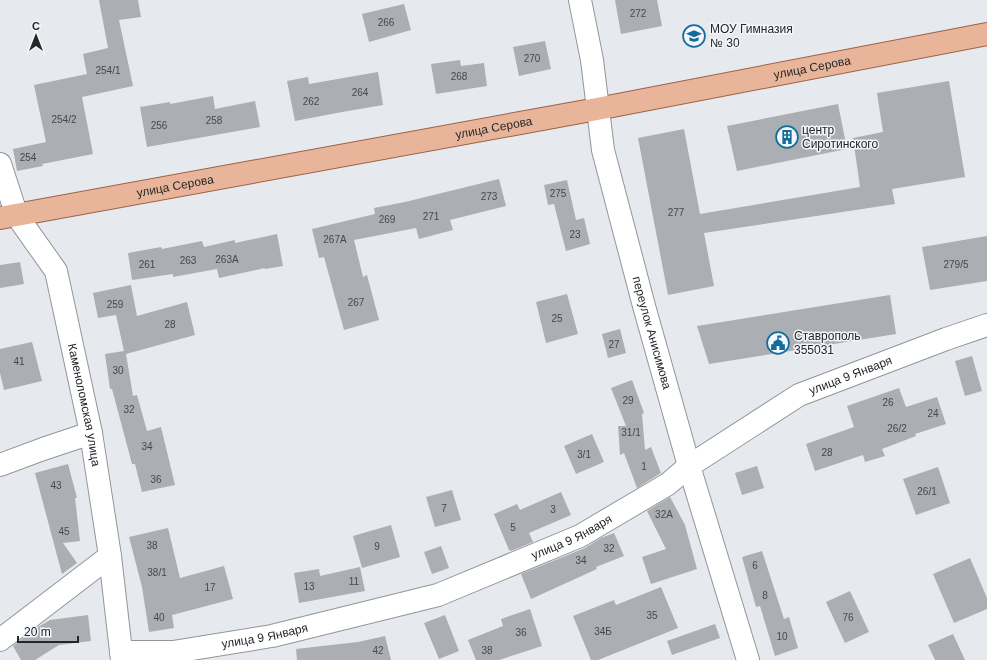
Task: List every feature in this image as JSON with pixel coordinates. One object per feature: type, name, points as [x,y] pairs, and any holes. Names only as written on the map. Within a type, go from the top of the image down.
[{"type":"main road","name":"улица Серова","points":[[8,217],[597,109],[987,34]]},
{"type":"street","name":"переулок Анисимова","points":[[580,0],[592,60],[603,150],[644,306],[689,466],[748,660]]},
{"type":"street","name":"Каменоломская улица","points":[[0,164],[8,217],[56,271],[91,433],[110,556],[122,656]]},
{"type":"street","name":"улица 9 Января","points":[[122,656],[173,652],[272,636],[438,595],[580,536],[668,484],[689,466],[799,394],[987,325]]},
{"type":"street","points":[[0,465],[91,433]]},
{"type":"street","points":[[0,640],[110,556]]},
{"type":"building","points":[[99,0],[138,0],[141,17],[119,20],[133,86],[82,97],[93,154],[42,164],[43,166],[17,171],[13,149],[46,142],[34,85],[87,74],[83,54],[108,48]]},
{"type":"building","points":[[615,0],[657,0],[662,26],[621,34]]},
{"type":"building","points":[[404,4],[411,30],[369,42],[362,14]]},
{"type":"building","points":[[545,41],[551,69],[519,76],[513,47]]},
{"type":"building","points":[[460,60],[461,66],[484,63],[487,86],[436,94],[431,64]]},
{"type":"building","points":[[378,72],[383,105],[295,121],[287,81],[308,77],[309,84]]},
{"type":"building","points":[[949,81],[965,177],[892,189],[895,204],[704,233],[714,286],[668,295],[638,138],[684,129],[700,214],[860,187],[853,138],[883,132],[877,93]]},
{"type":"building","points":[[213,96],[215,109],[255,101],[260,127],[147,147],[140,107],[170,102],[170,104]]},
{"type":"building","name":"центр Сиротинского","points":[[838,104],[847,149],[737,171],[727,126]]},
{"type":"building","points":[[499,179],[506,206],[450,220],[453,230],[419,239],[416,228],[354,240],[363,277],[367,275],[379,320],[344,330],[324,257],[319,258],[312,229],[375,214],[374,208]]},
{"type":"building","points":[[567,180],[576,220],[584,218],[590,244],[566,251],[554,204],[548,205],[544,185]]},
{"type":"building","points":[[277,234],[283,266],[265,268],[219,278],[217,269],[173,277],[173,274],[132,280],[128,253],[161,247],[162,249],[202,241],[204,247],[235,240],[235,243]]},
{"type":"building","points":[[987,236],[987,281],[930,290],[922,247]]},
{"type":"building","points":[[20,262],[24,284],[0,288],[0,265]]},
{"type":"building","points":[[131,285],[137,316],[187,302],[195,335],[126,354],[133,396],[137,395],[147,431],[161,427],[175,485],[142,492],[135,464],[132,464],[112,389],[110,389],[105,354],[124,351],[116,315],[98,318],[93,293]]},
{"type":"building","points":[[567,294],[578,334],[546,343],[536,302]]},
{"type":"building","points":[[890,295],[896,334],[709,364],[697,326]]},
{"type":"building","points":[[620,329],[626,353],[608,358],[602,334]]},
{"type":"building","points":[[32,342],[42,381],[4,390],[0,373],[0,349]]},
{"type":"building","points":[[972,356],[982,391],[965,396],[955,361]]},
{"type":"building","points":[[632,380],[644,413],[642,414],[645,450],[651,447],[661,473],[637,488],[624,453],[620,455],[618,426],[626,426],[611,388]]},
{"type":"building","points":[[899,388],[906,407],[937,397],[946,424],[915,434],[916,436],[882,449],[885,456],[865,462],[863,455],[815,471],[806,444],[854,427],[847,406]]},
{"type":"building","points":[[592,434],[604,462],[576,474],[564,446]]},
{"type":"building","points":[[68,464],[77,498],[75,498],[80,541],[63,543],[77,563],[62,574],[35,473]]},
{"type":"building","points":[[757,466],[764,488],[742,495],[735,473]]},
{"type":"building","points":[[938,467],[950,503],[916,515],[903,479]]},
{"type":"building","points":[[452,490],[461,520],[435,527],[426,497]]},
{"type":"building","points":[[561,492],[571,515],[529,533],[533,542],[511,551],[509,550],[494,514],[517,504],[520,510]]},
{"type":"building","points":[[670,497],[685,525],[697,569],[651,584],[642,557],[666,549],[647,511]]},
{"type":"building","points":[[391,525],[400,557],[362,568],[353,536]]},
{"type":"building","points":[[168,528],[180,578],[224,566],[233,599],[172,615],[174,628],[149,632],[142,587],[129,537]]},
{"type":"building","points":[[614,533],[624,556],[596,567],[597,569],[531,599],[521,574],[585,548],[601,538]]},
{"type":"building","points":[[441,546],[449,568],[432,574],[424,552]]},
{"type":"building","points":[[762,551],[784,619],[789,617],[798,648],[775,656],[760,606],[756,607],[742,557]]},
{"type":"building","points":[[970,558],[987,598],[987,609],[954,623],[933,574]]},
{"type":"building","points":[[360,567],[365,591],[299,603],[294,573],[319,569],[320,576]]},
{"type":"building","points":[[661,587],[678,628],[598,660],[591,660],[573,616],[614,600],[616,605]]},
{"type":"building","points":[[850,591],[869,632],[845,643],[826,602]]},
{"type":"building","points":[[530,609],[542,646],[499,660],[476,660],[468,640],[503,626],[501,619]]},
{"type":"building","points":[[88,615],[91,641],[59,645],[35,660],[21,660],[13,646],[33,630],[50,620]]},
{"type":"building","points":[[445,615],[459,651],[439,659],[424,623]]},
{"type":"building","points":[[715,624],[720,638],[672,655],[667,641]]},
{"type":"building","points":[[953,634],[965,660],[935,660],[928,645]]},
{"type":"building","points":[[385,636],[391,660],[297,660],[296,649],[358,642]]},
{"type":"place","name":"МОУ Гимназия № 30","points":[[694,36]]},
{"type":"place","name":"центр Сиротинского","points":[[787,137]]},
{"type":"place","name":"Ставрополь 355031","points":[[778,343]]}]
